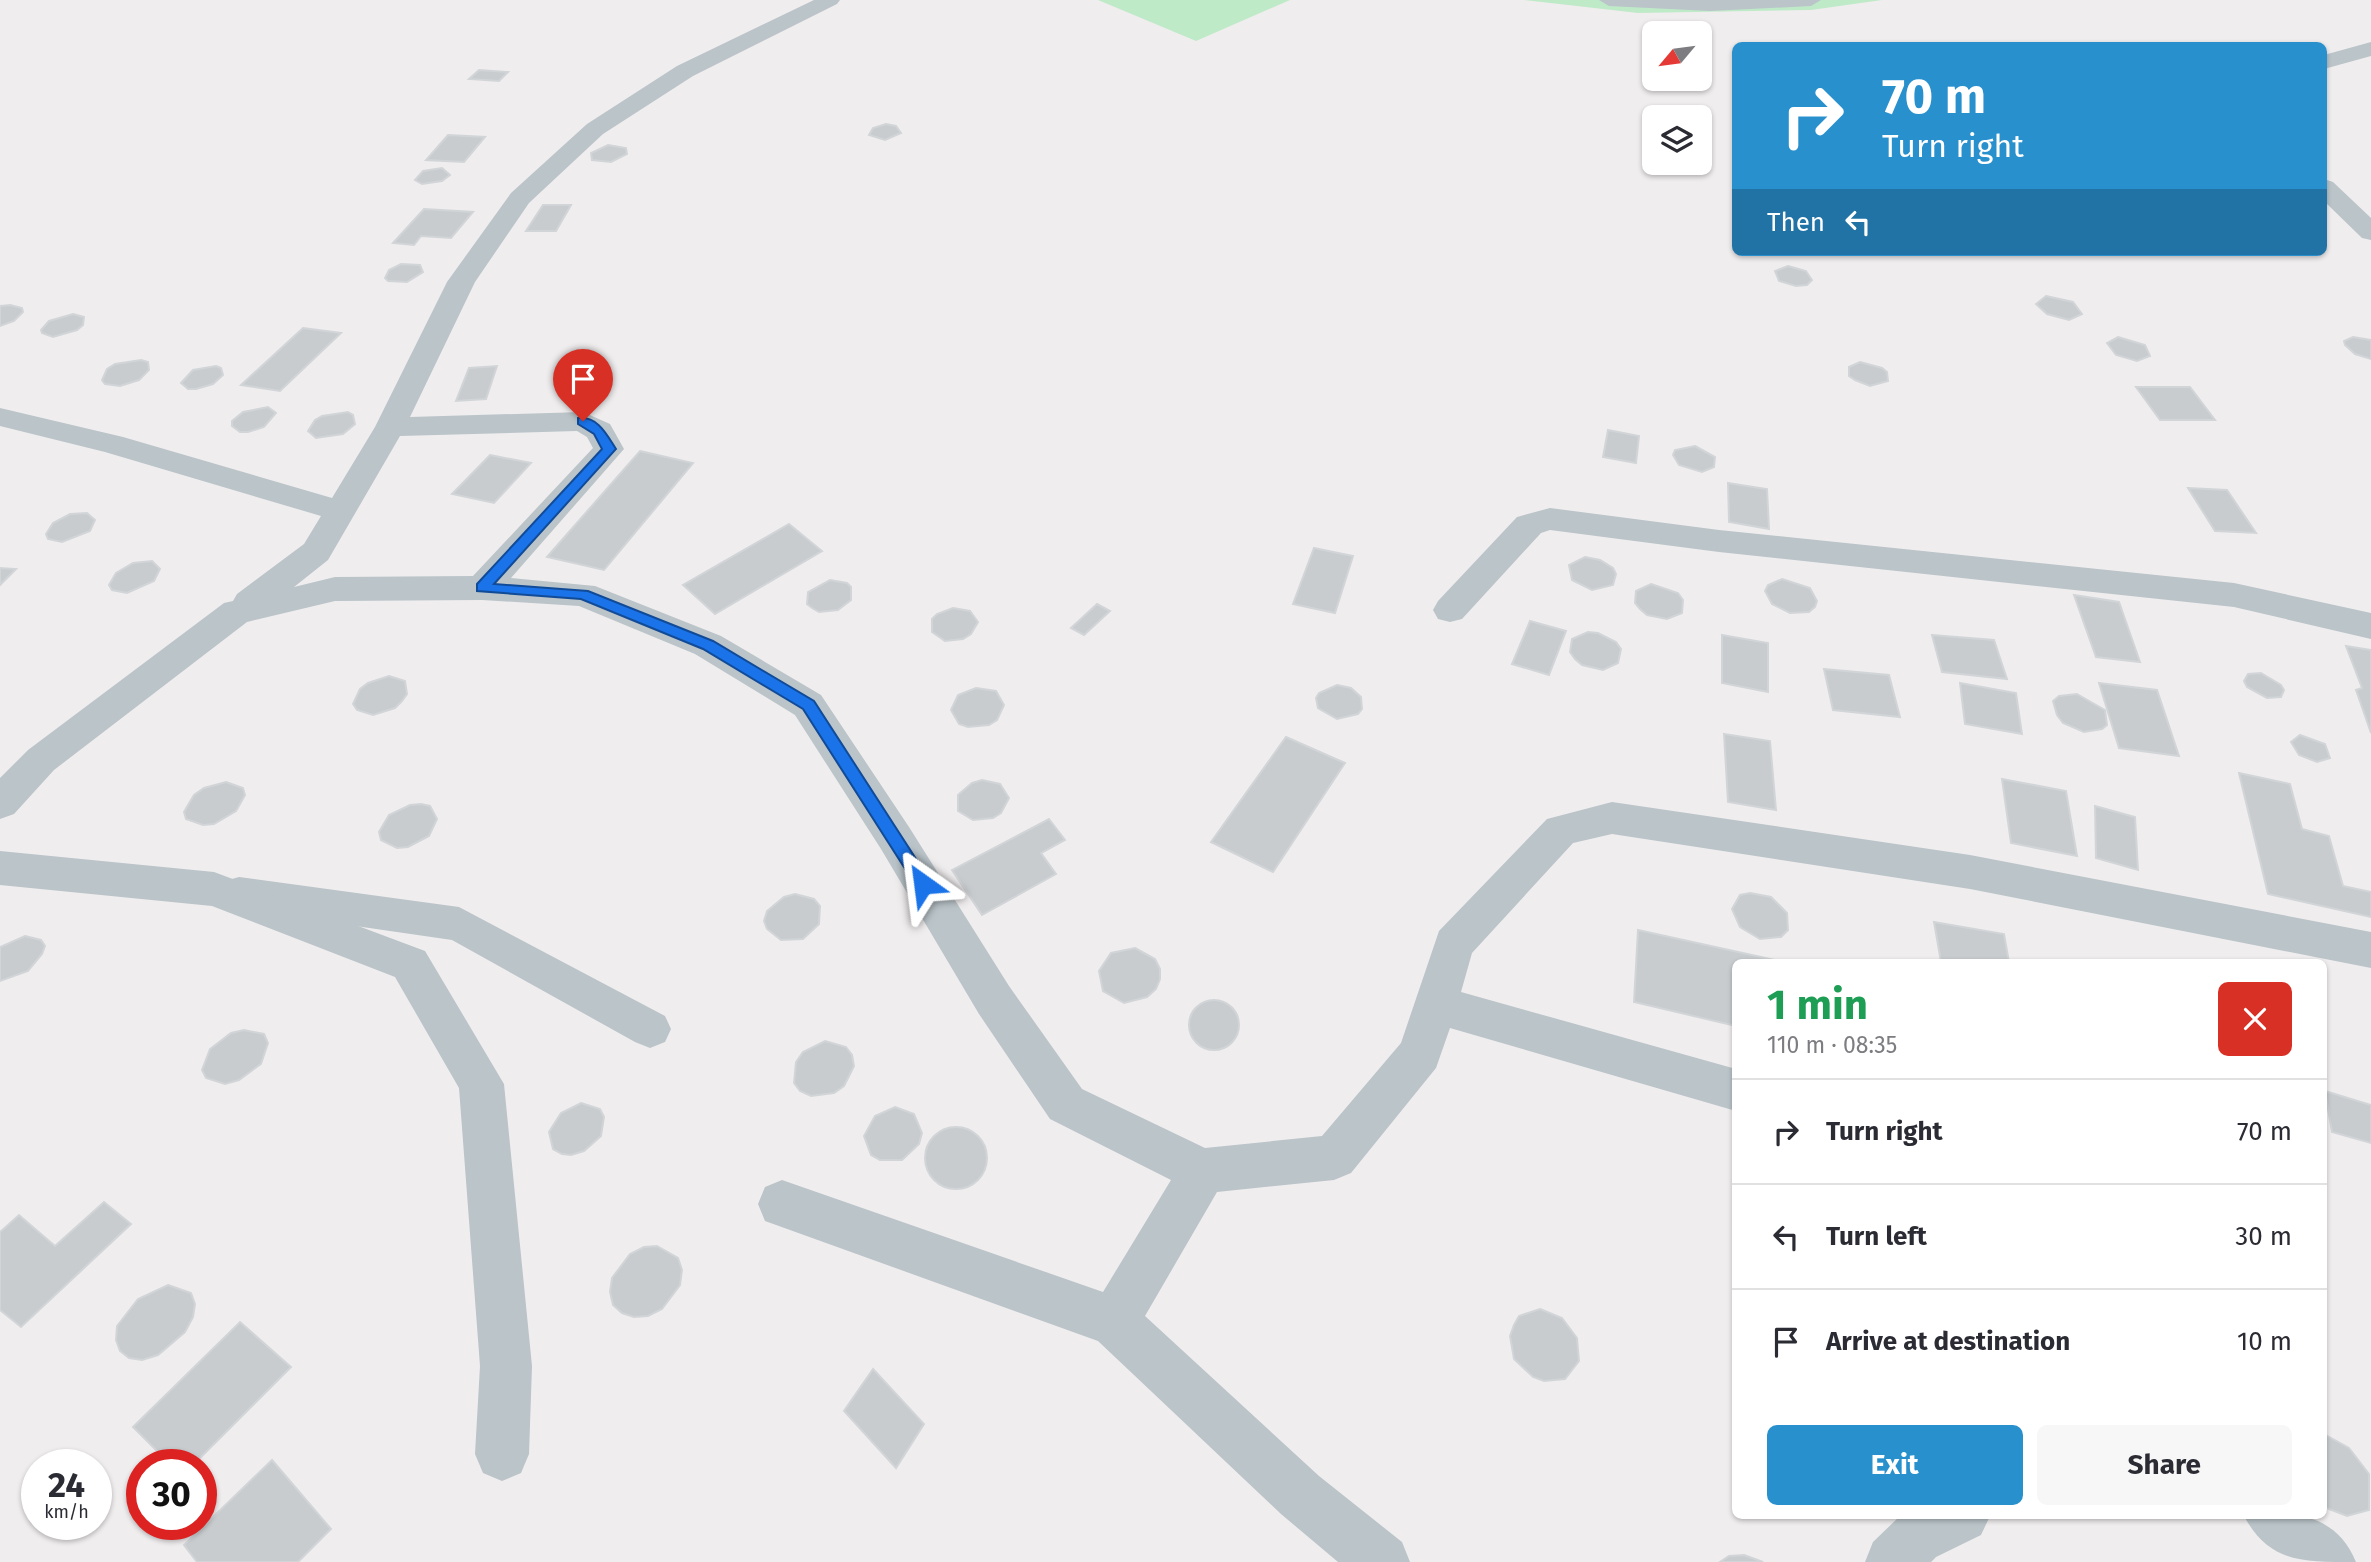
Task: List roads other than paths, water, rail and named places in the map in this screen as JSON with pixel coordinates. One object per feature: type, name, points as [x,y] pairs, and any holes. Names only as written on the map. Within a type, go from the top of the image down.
[{"type":"street","points":[[0,803],[41,760],[316,552],[390,426],[461,282],[520,198],[595,129],[674,78],[830,0]]},
{"type":"street","points":[[1609,0],[1659,5],[1727,5],[1811,0]]},
{"type":"street","points":[[2327,61],[2371,49]]},
{"type":"street","points":[[2327,190],[2371,232]]},
{"type":"street","points":[[0,417],[112,444],[340,511]]},
{"type":"street","points":[[390,426],[583,421],[599,431],[609,449],[482,588]]},
{"type":"street","points":[[1450,610],[1529,525],[1550,519],[1733,542],[2234,596],[2371,626]]},
{"type":"street","points":[[236,612],[335,589],[482,588],[583,594],[708,645],[808,705],[895,838],[994,1000],[1066,1104],[1203,1171],[1334,1157],[1420,1054],[1454,944],[1561,830],[1612,818],[1970,872],[2371,950]]},
{"type":"street","points":[[0,868],[214,890],[410,964],[481,1084],[506,1366],[502,1454]]},
{"type":"street","points":[[1435,1004],[1732,1089]]},
{"type":"street","points":[[1114,1321],[1203,1171]]},
{"type":"street","points":[[782,1204],[1114,1321],[1300,1495],[1382,1562]]},
{"type":"street","points":[[1894,1562],[1916,1536],[1955,1519]]},
{"type":"street","points":[[2274,1519],[2284,1531],[2328,1562]]},
{"type":"lane","points":[[214,890],[459,923],[650,1029]]}]
